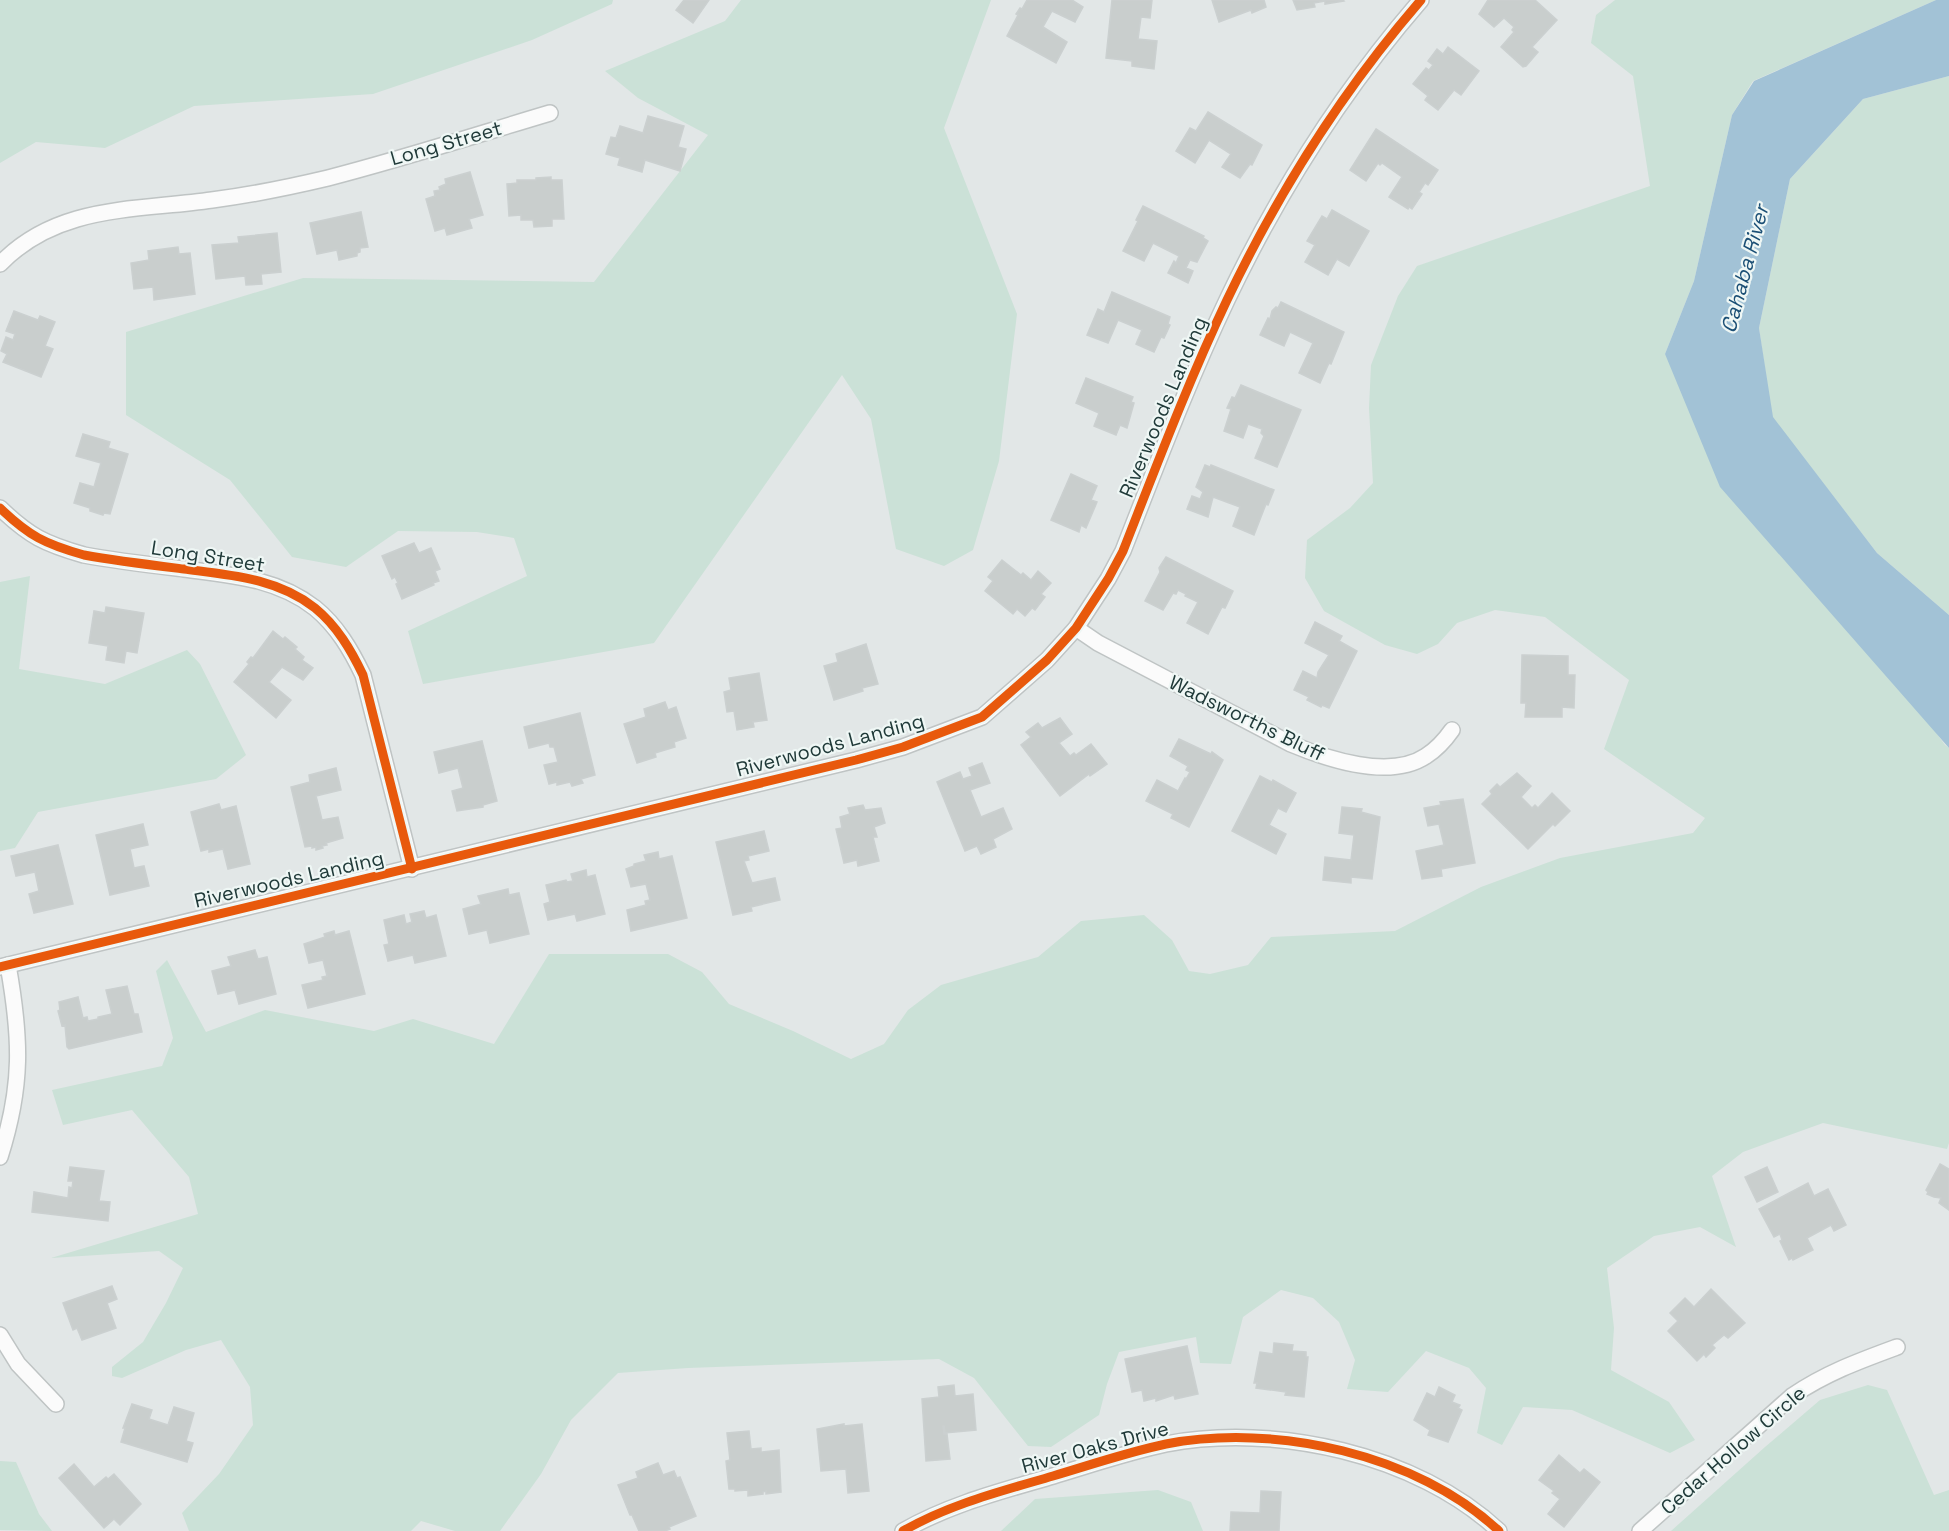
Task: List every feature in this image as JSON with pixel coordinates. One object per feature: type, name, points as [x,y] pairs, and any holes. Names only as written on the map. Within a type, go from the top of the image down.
[{"type":"street","name":"Riverwoods Landing","points":[[4,966],[411,869],[903,747],[982,717],[1047,660],[1076,628],[1108,579],[1123,551],[1194,374],[1227,300],[1255,245],[1312,147],[1352,87],[1421,0]]},
{"type":"street","name":"Long Street","points":[[0,264],[27,240],[46,229],[69,221],[118,211],[212,200],[285,187],[328,177],[550,113]]},
{"type":"street","name":"Long Street","points":[[0,508],[38,539],[61,549],[102,558],[241,577],[268,583],[293,594],[315,608],[334,626],[352,652],[363,675],[411,869]]},
{"type":"street","name":"Wadsworths Bluff","points":[[1076,628],[1107,648],[1291,744],[1318,755],[1373,766],[1412,763],[1426,757],[1452,730]]},
{"type":"street","points":[[0,1157],[14,1104],[19,1057],[15,1008],[4,966]]},
{"type":"street","points":[[0,1335],[18,1364],[56,1404]]},
{"type":"street","name":"Cedar Hollow Circle","points":[[1640,1531],[1792,1396],[1819,1378],[1897,1347]]},
{"type":"street","name":"River Oaks Drive","points":[[903,1531],[937,1514],[978,1498],[1135,1452],[1167,1444],[1226,1438],[1302,1442],[1369,1459],[1433,1486],[1464,1504],[1499,1531]]},
{"type":"green space","points":[[0,0],[613,0],[612,4],[532,40],[373,94],[194,106],[105,148],[36,142],[0,163]]},
{"type":"green space","points":[[741,0],[991,0],[944,128],[1017,314],[999,461],[973,550],[944,566],[896,549],[871,419],[842,375],[654,643],[423,684],[408,631],[527,576],[514,538],[477,532],[398,531],[346,567],[292,557],[230,480],[126,415],[126,332],[303,278],[594,282],[708,135],[638,98],[605,71],[725,21]]},
{"type":"green space","points":[[1615,0],[1936,0],[1753,81],[1732,115],[1694,281],[1665,354],[1949,748],[1949,1143],[1947,1149],[1823,1123],[1743,1152],[1712,1176],[1736,1247],[1700,1227],[1654,1236],[1607,1268],[1614,1328],[1611,1370],[1669,1402],[1695,1440],[1670,1453],[1572,1410],[1523,1407],[1502,1445],[1477,1433],[1486,1388],[1469,1368],[1426,1351],[1388,1392],[1347,1389],[1355,1360],[1339,1322],[1313,1298],[1281,1290],[1243,1317],[1231,1364],[1200,1363],[1196,1337],[1119,1352],[1099,1415],[1051,1447],[1028,1446],[974,1378],[939,1359],[688,1368],[618,1373],[571,1420],[541,1474],[500,1531],[455,1531],[421,1521],[411,1531],[189,1531],[182,1513],[219,1474],[253,1425],[250,1387],[221,1340],[186,1350],[122,1378],[112,1376],[112,1367],[143,1342],[183,1268],[159,1251],[51,1258],[198,1214],[189,1177],[132,1110],[63,1125],[52,1090],[162,1066],[173,1038],[156,971],[167,960],[206,1032],[265,1010],[374,1031],[413,1019],[494,1044],[549,954],[668,954],[702,972],[729,1004],[851,1059],[884,1044],[908,1010],[941,985],[1038,957],[1081,921],[1144,915],[1172,940],[1189,971],[1210,974],[1248,965],[1271,937],[1395,931],[1481,887],[1560,858],[1693,833],[1705,818],[1604,749],[1629,680],[1545,617],[1495,610],[1457,623],[1438,644],[1417,654],[1385,645],[1324,611],[1305,578],[1307,540],[1350,508],[1373,483],[1369,408],[1371,365],[1398,296],[1417,266],[1650,186],[1633,76],[1591,43],[1596,15]]},
{"type":"green space","points":[[1949,76],[1949,615],[1877,553],[1772,417],[1759,328],[1790,179],[1863,99]]},
{"type":"green space","points":[[30,576],[19,669],[105,684],[187,650],[200,664],[246,755],[216,779],[38,812],[15,848],[0,851],[0,582]]},
{"type":"green space","points":[[1868,1385],[1887,1390],[1934,1495],[1949,1490],[1949,1531],[1671,1531],[1820,1400]]},
{"type":"green space","points":[[0,1461],[16,1462],[39,1514],[52,1531],[0,1530]]},
{"type":"green space","points":[[1158,1490],[1191,1502],[1203,1531],[1001,1531],[1035,1499]]},
{"type":"water","name":"Cahaba River","points":[[1936,0],[1949,0],[1949,76],[1863,99],[1790,179],[1759,328],[1773,417],[1877,553],[1949,615],[1949,748],[1720,487],[1665,354],[1694,281],[1732,115],[1754,81]]},
{"type":"building","points":[[684,0],[709,0],[693,23],[676,10]]},
{"type":"building","points":[[1027,0],[1072,0],[1083,7],[1075,22],[1052,11],[1043,27],[1067,42],[1056,63],[1007,36],[1018,15],[1016,14]]},
{"type":"building","points":[[1112,0],[1152,0],[1150,18],[1141,17],[1138,39],[1157,41],[1154,69],[1132,66],[1132,61],[1106,58]]},
{"type":"building","points":[[1212,0],[1264,0],[1266,7],[1219,22]]},
{"type":"building","points":[[1293,0],[1344,1],[1314,3],[1315,7],[1297,10]]},
{"type":"building","points":[[1488,0],[1535,0],[1557,20],[1532,47],[1538,52],[1526,66],[1523,67],[1501,47],[1514,32],[1512,30],[1514,27],[1504,18],[1494,27],[1479,14]]},
{"type":"building","points":[[1448,47],[1479,71],[1461,95],[1454,90],[1438,110],[1425,100],[1428,96],[1413,84],[1426,68],[1429,70],[1433,65],[1428,61],[1437,49],[1443,54]]},
{"type":"building","points":[[1208,112],[1262,145],[1252,165],[1250,164],[1240,178],[1222,167],[1231,154],[1209,140],[1195,163],[1176,151],[1190,128],[1196,131]]},
{"type":"building","points":[[648,116],[684,126],[678,147],[686,149],[680,171],[645,160],[642,172],[618,165],[620,158],[606,154],[611,137],[616,138],[620,126],[643,133]]},
{"type":"building","points":[[1376,129],[1438,170],[1428,185],[1425,183],[1419,192],[1422,194],[1412,209],[1409,207],[1408,209],[1389,197],[1402,177],[1382,163],[1380,165],[1378,163],[1366,181],[1350,170]]},
{"type":"building","points":[[470,172],[483,215],[469,219],[472,228],[447,235],[445,228],[435,231],[426,199],[435,196],[434,191],[440,190],[439,187],[446,184],[445,179]]},
{"type":"building","points":[[551,177],[551,180],[562,180],[564,219],[552,219],[552,226],[534,227],[533,220],[521,220],[521,215],[509,216],[507,184],[517,183],[517,180]]},
{"type":"building","points":[[1143,206],[1204,236],[1203,238],[1208,241],[1197,262],[1190,260],[1186,268],[1193,271],[1188,283],[1168,273],[1179,256],[1153,243],[1144,261],[1123,251]]},
{"type":"building","points":[[1332,210],[1369,231],[1349,266],[1337,259],[1328,275],[1305,262],[1315,245],[1307,241],[1322,216],[1327,219]]},
{"type":"building","points":[[361,212],[368,247],[360,248],[357,256],[339,260],[337,250],[317,254],[310,223]]},
{"type":"building","points":[[277,233],[281,272],[261,274],[262,284],[246,285],[245,276],[216,279],[212,245],[239,243],[238,237]]},
{"type":"building","points":[[178,247],[179,254],[190,253],[195,294],[154,300],[153,287],[134,289],[131,263],[149,260],[148,251]]},
{"type":"building","points":[[1112,292],[1170,317],[1168,324],[1170,325],[1154,352],[1136,344],[1142,330],[1118,320],[1108,343],[1087,335],[1098,309],[1104,312]]},
{"type":"building","points":[[1281,302],[1344,332],[1331,364],[1329,363],[1320,383],[1299,373],[1313,343],[1290,332],[1284,346],[1260,335],[1272,311],[1278,308]]},
{"type":"building","points":[[14,311],[38,320],[40,316],[55,322],[45,346],[53,349],[41,377],[3,362],[7,354],[1,351],[6,337],[13,340],[15,334],[6,331]]},
{"type":"building","points":[[1086,378],[1133,397],[1131,402],[1134,403],[1127,428],[1120,425],[1116,435],[1094,426],[1099,413],[1076,403]]},
{"type":"building","points":[[1241,385],[1301,410],[1277,467],[1255,458],[1264,436],[1261,433],[1262,429],[1248,424],[1243,438],[1224,431],[1231,409],[1227,408]]},
{"type":"building","points":[[83,434],[110,442],[108,448],[128,454],[110,514],[104,513],[103,515],[74,503],[80,483],[94,487],[101,463],[76,456]]},
{"type":"building","points":[[1205,465],[1210,467],[1211,465],[1274,490],[1254,535],[1233,526],[1240,507],[1213,497],[1208,517],[1187,509],[1192,496],[1200,499],[1203,492],[1196,487]]},
{"type":"building","points":[[1071,474],[1097,486],[1091,500],[1097,502],[1086,528],[1081,525],[1079,532],[1051,520]]},
{"type":"building","points":[[414,543],[419,553],[431,548],[440,569],[435,571],[439,581],[402,599],[396,584],[398,583],[395,577],[392,579],[382,556]]},
{"type":"building","points":[[1166,557],[1233,591],[1208,634],[1187,623],[1198,602],[1185,596],[1186,594],[1178,590],[1176,594],[1173,593],[1163,610],[1145,601]]},
{"type":"building","points":[[1002,560],[1031,580],[1038,571],[1051,583],[1041,594],[1045,597],[1035,610],[1032,608],[1025,616],[1017,609],[1013,614],[985,591],[993,581],[988,577]]},
{"type":"building","points":[[106,607],[144,613],[137,653],[126,651],[124,663],[106,660],[108,646],[89,643],[94,611],[105,613]]},
{"type":"building","points":[[1315,622],[1342,636],[1339,641],[1357,651],[1329,708],[1307,700],[1309,697],[1294,690],[1303,671],[1317,678],[1318,672],[1329,655],[1305,643]]},
{"type":"building","points":[[273,631],[297,647],[295,649],[304,657],[302,660],[313,668],[303,680],[282,667],[269,682],[291,700],[276,718],[234,682],[249,664],[247,662],[251,657],[253,658]]},
{"type":"building","points":[[866,644],[878,684],[834,700],[824,666],[838,662],[836,654]]},
{"type":"building","points":[[1522,655],[1568,656],[1568,675],[1575,675],[1574,708],[1562,707],[1562,717],[1525,717],[1526,703],[1521,703]]},
{"type":"building","points":[[759,673],[767,720],[753,722],[754,727],[737,730],[734,711],[727,712],[724,692],[731,690],[729,678]]},
{"type":"building","points":[[665,702],[668,710],[676,707],[686,738],[674,742],[675,747],[655,753],[656,757],[637,763],[624,724],[646,717],[644,709]]},
{"type":"building","points":[[580,713],[595,775],[581,779],[583,783],[572,786],[570,782],[549,784],[544,765],[558,762],[554,747],[550,747],[549,743],[529,748],[524,727]]},
{"type":"building","points":[[1060,718],[1072,734],[1059,743],[1070,756],[1074,753],[1076,755],[1091,744],[1107,764],[1090,776],[1089,774],[1060,796],[1021,745],[1031,737],[1026,732],[1038,723],[1042,728]]},
{"type":"building","points":[[1179,739],[1211,754],[1212,752],[1223,760],[1189,827],[1171,818],[1173,814],[1146,801],[1157,780],[1178,791],[1190,772],[1186,770],[1188,766],[1170,756]]},
{"type":"building","points":[[482,741],[497,801],[483,805],[483,807],[457,811],[452,791],[463,788],[458,768],[439,773],[434,752]]},
{"type":"building","points":[[982,763],[990,783],[970,790],[981,817],[1003,808],[1012,829],[993,839],[996,847],[981,854],[977,846],[965,851],[937,782],[960,772],[963,779],[972,776],[969,768]]},
{"type":"building","points":[[336,768],[341,790],[316,796],[322,820],[338,817],[343,838],[326,843],[327,845],[322,846],[323,848],[316,850],[316,847],[305,847],[291,787],[310,782],[309,775]]},
{"type":"building","points":[[1517,773],[1531,786],[1521,797],[1532,808],[1535,805],[1538,808],[1552,793],[1570,811],[1528,849],[1482,804],[1492,794],[1490,791],[1497,784],[1500,787]]},
{"type":"building","points":[[1260,776],[1272,782],[1273,780],[1296,793],[1286,812],[1278,808],[1269,825],[1286,834],[1276,854],[1232,831]]},
{"type":"building","points":[[1463,799],[1475,863],[1441,869],[1442,876],[1422,879],[1416,851],[1444,845],[1439,824],[1428,826],[1424,808],[1441,805],[1440,802]]},
{"type":"building","points":[[219,804],[221,810],[236,806],[250,864],[228,869],[223,849],[201,851],[191,812]]},
{"type":"building","points":[[863,805],[865,810],[881,808],[885,823],[874,827],[877,837],[873,837],[879,861],[858,866],[857,860],[844,863],[836,829],[842,828],[840,817],[850,814],[848,808]]},
{"type":"building","points":[[1342,807],[1362,809],[1361,812],[1380,817],[1372,879],[1351,877],[1351,883],[1323,880],[1325,857],[1351,860],[1354,835],[1339,833]]},
{"type":"building","points":[[143,824],[148,845],[130,849],[134,868],[144,866],[149,886],[110,895],[96,835]]},
{"type":"building","points":[[764,831],[769,851],[748,856],[749,860],[744,861],[752,883],[775,878],[780,900],[751,907],[752,911],[733,915],[716,842]]},
{"type":"building","points":[[58,845],[73,904],[34,913],[29,894],[39,891],[35,872],[16,876],[11,856]]},
{"type":"building","points":[[658,852],[659,859],[672,856],[687,918],[631,931],[627,910],[646,905],[645,901],[650,900],[646,884],[631,887],[626,869],[646,861],[644,855]]},
{"type":"building","points":[[586,870],[587,877],[595,875],[605,914],[577,921],[575,914],[548,920],[544,904],[550,902],[546,885],[566,880],[567,882],[573,881],[571,874]]},
{"type":"building","points":[[508,889],[509,895],[519,893],[529,934],[490,943],[487,930],[469,934],[463,909],[481,904],[478,896]]},
{"type":"building","points":[[424,911],[426,918],[436,915],[446,956],[415,963],[413,955],[388,961],[384,945],[389,944],[384,920],[404,915],[406,924],[412,922],[410,914]]},
{"type":"building","points":[[334,931],[335,935],[349,931],[365,994],[308,1008],[302,985],[323,980],[322,977],[327,976],[323,960],[309,963],[304,944],[325,937],[324,934]]},
{"type":"building","points":[[255,950],[258,959],[267,957],[276,994],[239,1004],[235,990],[218,994],[212,971],[231,966],[228,957]]},
{"type":"building","points":[[127,986],[134,1014],[138,1014],[142,1032],[69,1049],[65,1025],[62,1026],[58,1011],[60,1010],[59,1002],[78,997],[83,1018],[87,1017],[88,1021],[98,1019],[98,1017],[112,1014],[106,990]]},
{"type":"building","points":[[1940,1164],[1949,1169],[1949,1210],[1939,1203],[1941,1198],[1927,1194],[1926,1190]]},
{"type":"building","points":[[70,1167],[104,1171],[99,1201],[110,1202],[108,1221],[32,1212],[34,1192],[68,1198],[69,1187],[72,1188],[73,1181],[68,1181]]},
{"type":"building","points":[[1767,1167],[1778,1192],[1757,1202],[1745,1177]]},
{"type":"building","points":[[1808,1183],[1814,1196],[1828,1189],[1846,1225],[1834,1231],[1831,1225],[1807,1238],[1813,1250],[1789,1260],[1780,1241],[1782,1240],[1780,1234],[1774,1237],[1759,1209]]},
{"type":"building","points":[[112,1286],[117,1299],[107,1303],[116,1328],[82,1340],[77,1328],[73,1330],[63,1303]]},
{"type":"building","points":[[1711,1289],[1745,1323],[1728,1338],[1724,1335],[1712,1345],[1715,1348],[1706,1357],[1704,1354],[1697,1361],[1668,1331],[1678,1321],[1670,1313],[1685,1298],[1694,1307]]},
{"type":"building","points":[[1274,1343],[1293,1345],[1292,1351],[1306,1352],[1306,1357],[1308,1357],[1304,1397],[1256,1388],[1257,1383],[1254,1383],[1260,1352],[1273,1354]]},
{"type":"building","points":[[1187,1346],[1198,1394],[1175,1399],[1174,1395],[1156,1401],[1156,1398],[1144,1401],[1142,1390],[1132,1392],[1125,1359]]},
{"type":"building","points":[[954,1385],[955,1396],[973,1394],[976,1430],[945,1433],[943,1426],[944,1434],[947,1434],[950,1459],[926,1461],[922,1399],[939,1397],[938,1387]]},
{"type":"building","points":[[1439,1387],[1455,1395],[1452,1402],[1460,1405],[1458,1408],[1462,1410],[1448,1442],[1428,1435],[1430,1430],[1414,1420],[1427,1393],[1435,1397]]},
{"type":"building","points":[[132,1404],[152,1410],[149,1419],[168,1425],[174,1407],[194,1413],[186,1441],[193,1443],[187,1462],[121,1442],[125,1428],[123,1428]]},
{"type":"building","points":[[844,1424],[844,1426],[862,1424],[869,1491],[848,1493],[846,1469],[821,1471],[817,1429]]},
{"type":"building","points":[[749,1431],[751,1449],[761,1448],[761,1452],[779,1450],[781,1492],[766,1494],[766,1491],[763,1494],[748,1496],[748,1490],[729,1489],[726,1461],[730,1460],[727,1433]]},
{"type":"building","points":[[1559,1455],[1580,1473],[1584,1469],[1600,1482],[1564,1527],[1548,1514],[1560,1499],[1552,1493],[1554,1491],[1539,1480]]},
{"type":"building","points":[[658,1463],[663,1475],[674,1471],[677,1478],[680,1477],[696,1516],[669,1527],[670,1529],[665,1531],[639,1531],[618,1485],[638,1478],[636,1472]]},
{"type":"building","points":[[74,1464],[94,1487],[106,1477],[108,1479],[114,1474],[141,1504],[120,1525],[114,1519],[104,1528],[59,1478]]},
{"type":"building","points":[[1261,1491],[1281,1492],[1279,1531],[1230,1531],[1231,1512],[1260,1513]]},
{"type":"cycle path","points":[[0,967],[856,760],[903,747],[982,717],[1047,660],[1076,628],[1108,579],[1123,551],[1199,362],[1227,300],[1268,221],[1339,106],[1392,34],[1421,0]]},
{"type":"cycle path","points":[[0,508],[38,538],[70,551],[252,580],[285,590],[315,608],[343,639],[363,675],[412,869]]},
{"type":"cycle path","points":[[903,1531],[939,1513],[976,1499],[1138,1451],[1166,1444],[1208,1439],[1252,1438],[1298,1442],[1343,1451],[1386,1464],[1428,1482],[1466,1504],[1499,1531]]}]
